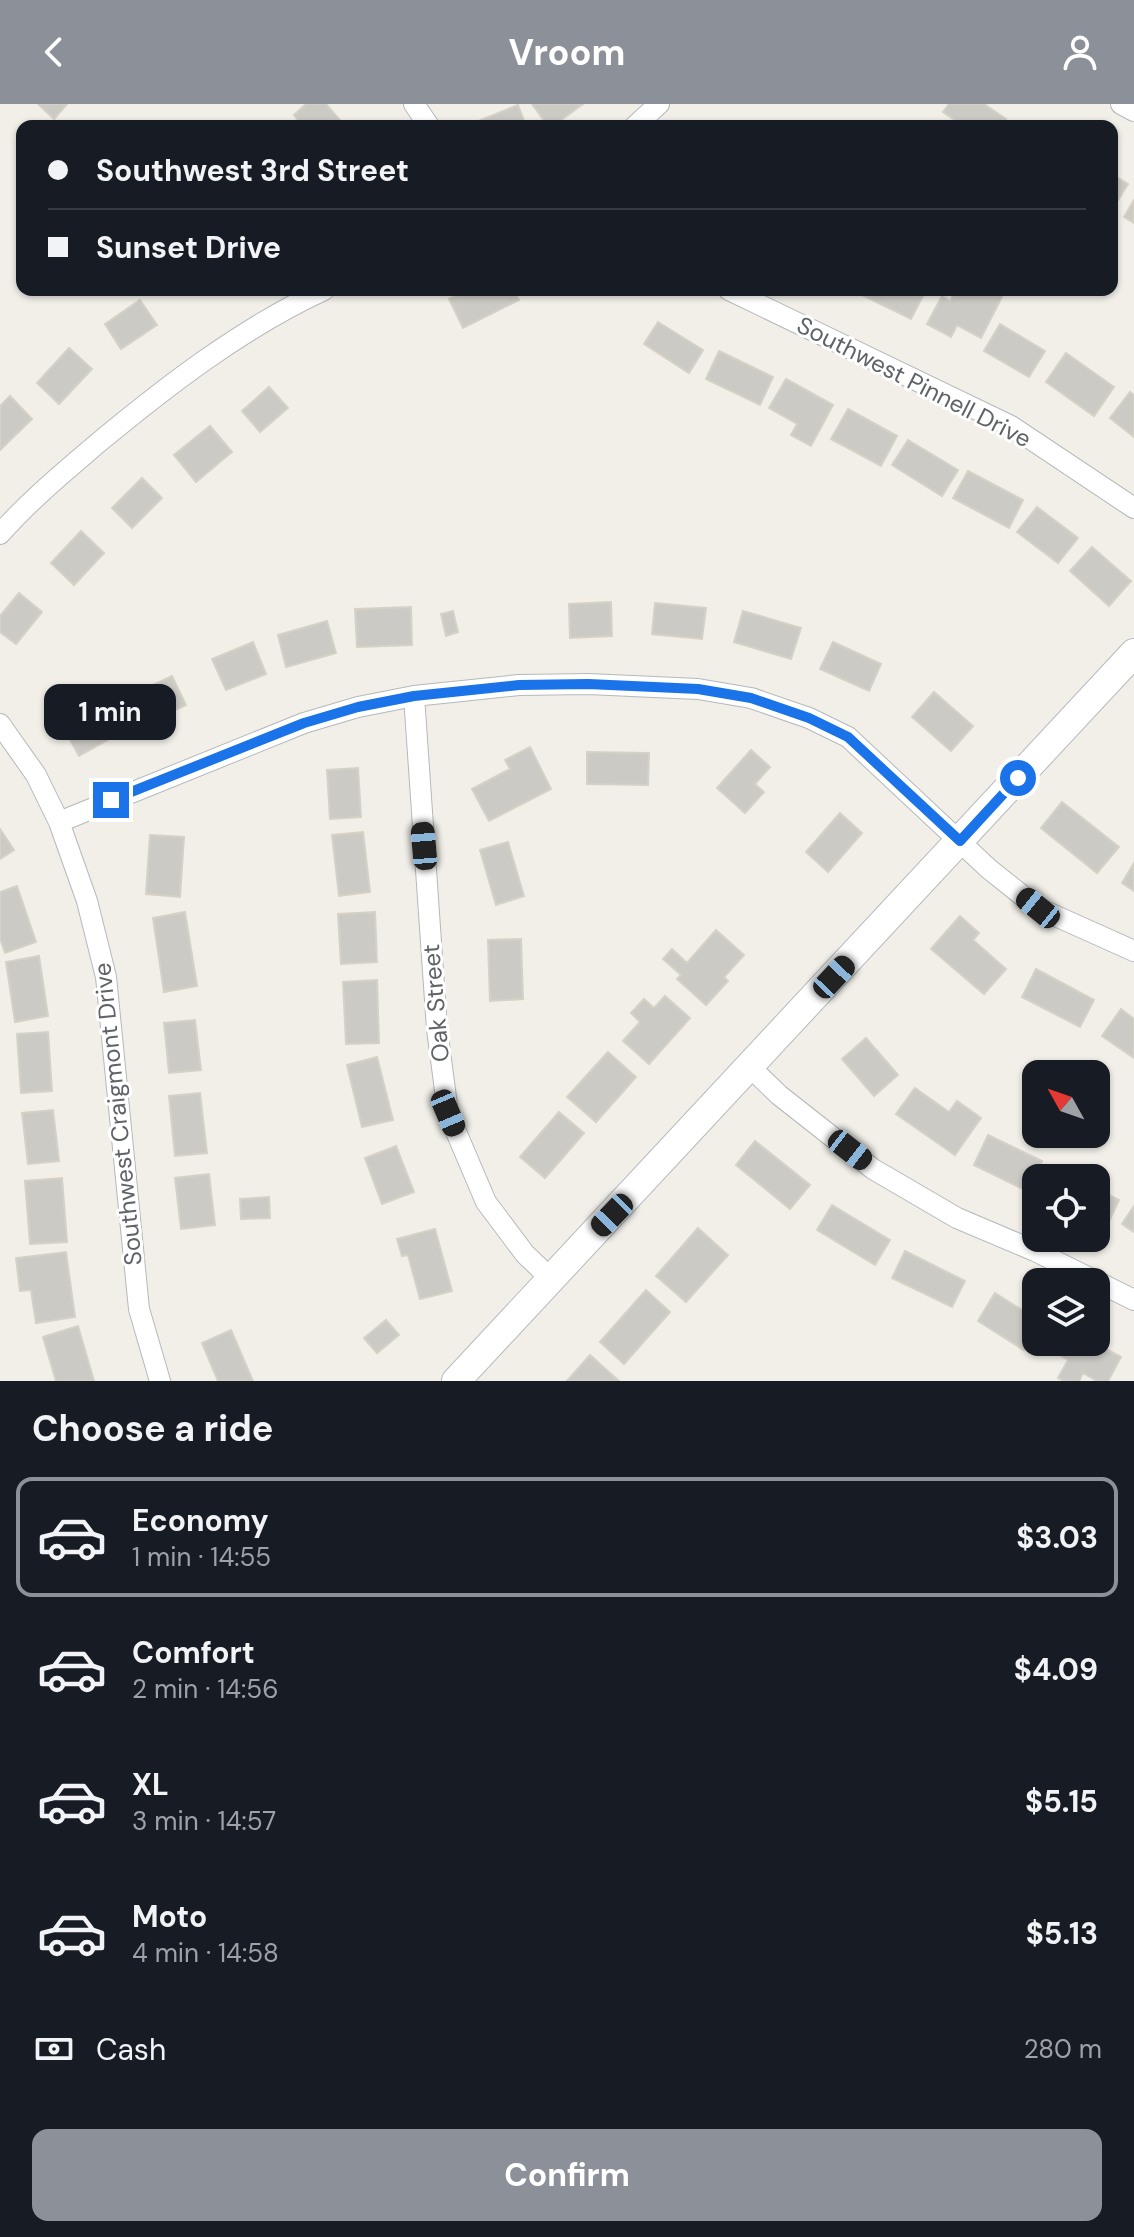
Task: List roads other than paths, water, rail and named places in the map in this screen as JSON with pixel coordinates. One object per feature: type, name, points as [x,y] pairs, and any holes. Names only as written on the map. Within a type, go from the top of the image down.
[{"type":"main road","points":[[456,1381],[1134,653]]},
{"type":"street","points":[[642,120],[659,104]]},
{"type":"street","points":[[1121,104],[1134,111]]},
{"type":"street","points":[[0,534],[28,502],[170,384],[310,296]]},
{"type":"street","name":"Southwest Pinnell Drive","points":[[741,296],[1011,426],[1134,508]]},
{"type":"street","points":[[59,822],[304,723],[358,707],[414,696],[519,685],[588,684],[698,689],[751,698],[809,718],[848,737],[1038,908],[1134,951]]},
{"type":"street","name":"Oak Street","points":[[414,696],[437,1029],[448,1113],[486,1202],[525,1254],[551,1279]]},
{"type":"street","name":"Southwest Craigmont Drive","points":[[0,724],[36,775],[59,822],[87,901],[106,977],[139,1309],[160,1381]]},
{"type":"street","points":[[750,1067],[779,1095],[873,1169],[957,1218],[1035,1251],[1134,1300]]}]
